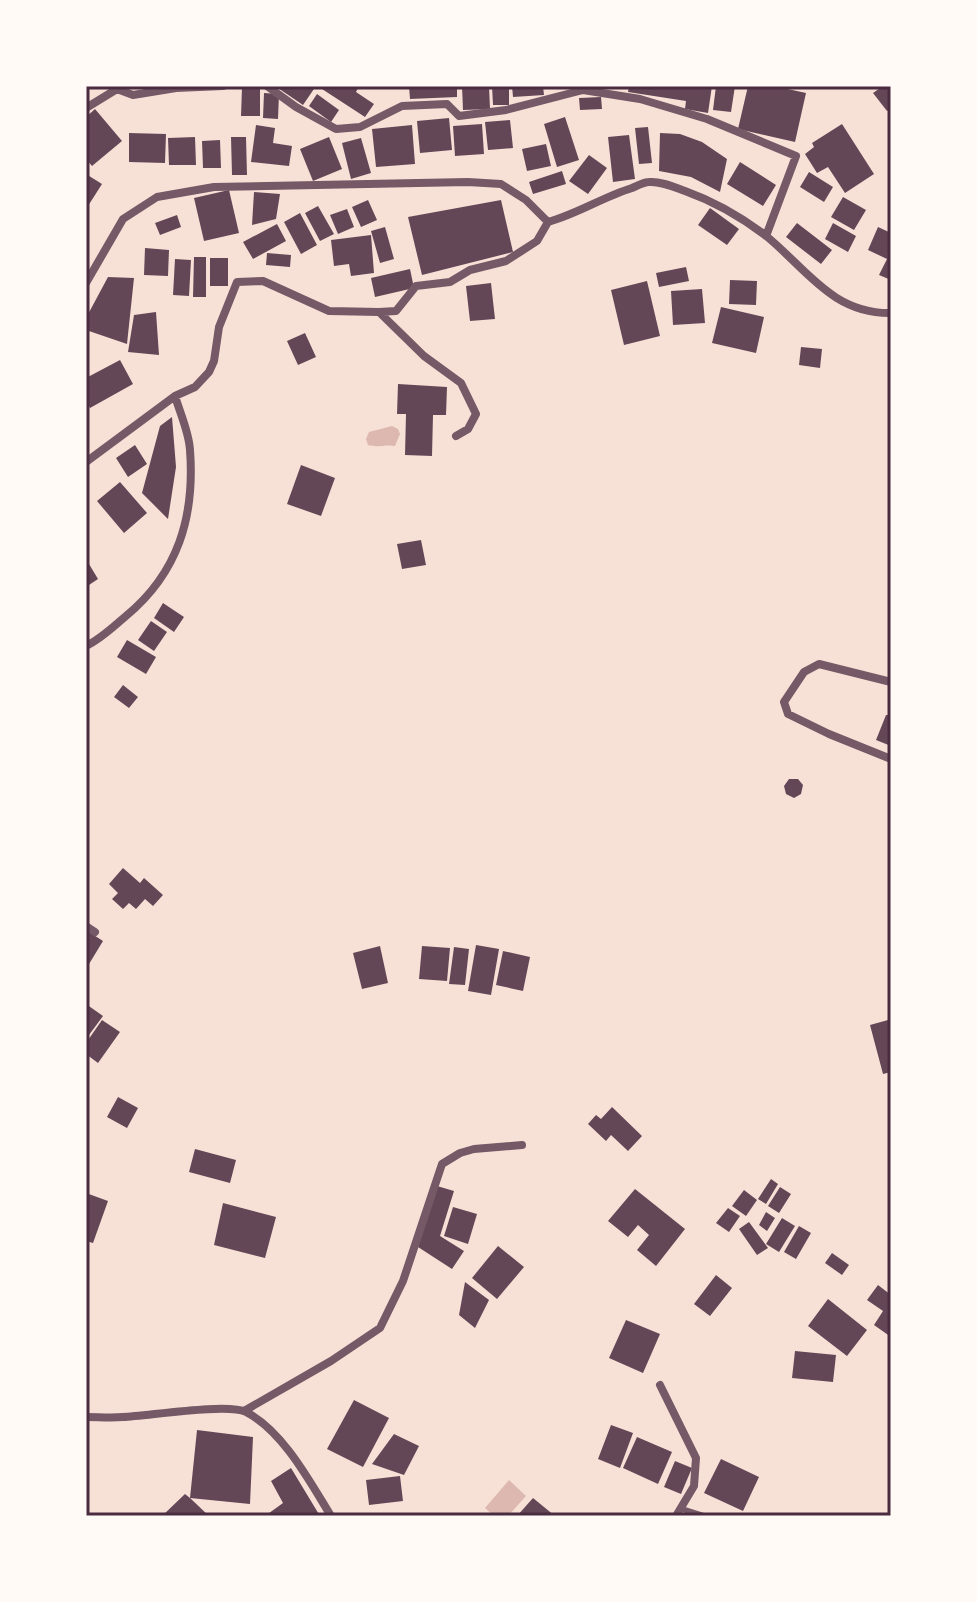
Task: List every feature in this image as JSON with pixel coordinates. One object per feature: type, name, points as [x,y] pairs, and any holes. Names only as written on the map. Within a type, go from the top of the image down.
[{"type":"street","points":[[86,108],[117,89],[133,95],[176,88],[223,86]]},
{"type":"street","points":[[267,86],[296,107],[336,129],[360,127],[402,106],[447,104],[459,116],[506,110],[583,90],[640,99],[707,119],[796,156],[766,236]]},
{"type":"street","points":[[86,462],[175,396],[195,387],[209,372],[214,361],[219,327],[237,282],[263,281],[329,311],[396,311],[416,286],[450,282],[470,270],[506,261],[537,241],[548,222],[570,216],[603,197],[650,182],[693,194],[717,205],[766,236],[814,283],[842,301],[870,313],[891,313]]},
{"type":"street","points":[[86,283],[127,215],[157,197],[214,187],[501,184],[526,200],[548,222]]},
{"type":"street","points":[[379,312],[424,356],[461,383],[476,414],[468,429],[456,436]]},
{"type":"street","points":[[86,646],[147,599],[179,547],[189,501],[190,447],[175,396]]},
{"type":"street","points":[[891,682],[819,664],[804,672],[784,702],[788,714],[891,759]]},
{"type":"street","points":[[86,926],[95,932]]},
{"type":"street","points":[[86,1417],[199,1410],[244,1411],[331,1361],[380,1328],[403,1281],[442,1164],[474,1149],[522,1145]]},
{"type":"street","points":[[660,1385],[696,1458],[694,1486],[679,1513]]},
{"type":"street","points":[[244,1411],[297,1460],[331,1516]]},
{"type":"lane","points":[[679,1513],[704,1516]]},
{"type":"shaded area","points":[[392,426],[400,434],[395,446],[368,445],[366,439],[369,432]]},
{"type":"shaded area","points":[[509,1480],[526,1496],[508,1516],[494,1516],[485,1508]]},
{"type":"building","points":[[275,86],[316,86],[303,105]]},
{"type":"building","points":[[324,86],[359,86],[356,92],[374,104],[365,117],[322,89]]},
{"type":"building","points":[[409,86],[457,86],[457,97],[410,99]]},
{"type":"building","points":[[462,86],[489,86],[490,109],[463,110]]},
{"type":"building","points":[[492,86],[509,86],[509,105],[493,105]]},
{"type":"building","points":[[512,86],[543,86],[544,95],[513,97]]},
{"type":"building","points":[[629,86],[712,86],[708,113],[685,109],[686,101],[628,92]]},
{"type":"building","points":[[716,86],[735,86],[731,112],[713,110]]},
{"type":"building","points":[[748,86],[774,86],[806,93],[795,142],[738,129]]},
{"type":"building","points":[[883,86],[891,86],[891,108],[887,111],[873,93]]},
{"type":"building","points":[[242,87],[260,87],[260,116],[241,116]]},
{"type":"building","points":[[264,93],[279,94],[278,119],[263,118]]},
{"type":"building","points":[[317,94],[339,110],[331,122],[309,106]]},
{"type":"building","points":[[601,97],[602,109],[580,110],[579,98]]},
{"type":"building","points":[[95,109],[122,141],[92,166],[86,159],[86,117]]},
{"type":"building","points":[[565,117],[579,160],[557,167],[544,124]]},
{"type":"building","points":[[449,118],[452,150],[420,153],[417,121]]},
{"type":"building","points":[[510,120],[513,148],[488,150],[485,122]]},
{"type":"building","points":[[482,124],[484,154],[455,156],[453,126]]},
{"type":"building","points":[[842,124],[874,174],[845,193],[828,167],[817,173],[805,154],[814,147],[812,143]]},
{"type":"building","points":[[256,125],[275,128],[273,143],[292,146],[289,166],[251,162]]},
{"type":"building","points":[[412,125],[415,164],[376,167],[372,129]]},
{"type":"building","points":[[648,127],[652,163],[639,164],[635,128]]},
{"type":"building","points":[[129,133],[166,134],[165,163],[129,162]]},
{"type":"building","points":[[660,133],[680,134],[702,142],[727,159],[720,192],[691,177],[659,171]]},
{"type":"building","points":[[629,135],[635,179],[613,182],[608,137]]},
{"type":"building","points":[[195,137],[196,165],[169,165],[168,138]]},
{"type":"building","points":[[231,137],[246,137],[247,175],[232,175]]},
{"type":"building","points":[[329,137],[342,169],[313,181],[300,149]]},
{"type":"building","points":[[361,138],[371,173],[351,179],[342,143]]},
{"type":"building","points":[[220,140],[221,168],[203,168],[202,141]]},
{"type":"building","points":[[546,144],[551,166],[527,171],[522,149]]},
{"type":"building","points":[[589,155],[607,168],[588,194],[569,181]]},
{"type":"building","points":[[740,162],[776,185],[763,206],[727,184]]},
{"type":"building","points":[[562,171],[566,184],[533,194],[529,182]]},
{"type":"building","points":[[809,172],[833,187],[824,202],[800,187]]},
{"type":"building","points":[[86,174],[102,184],[88,206],[86,204]]},
{"type":"building","points":[[229,190],[239,233],[204,241],[194,198]]},
{"type":"building","points":[[254,192],[280,194],[276,219],[252,225]]},
{"type":"building","points":[[843,197],[866,210],[854,230],[831,217]]},
{"type":"building","points":[[368,200],[377,220],[361,227],[352,207]]},
{"type":"building","points":[[501,200],[513,252],[422,275],[408,217]]},
{"type":"building","points":[[318,206],[334,234],[320,241],[305,213]]},
{"type":"building","points":[[710,208],[739,229],[727,245],[698,225]]},
{"type":"building","points":[[347,209],[354,227],[338,234],[330,215]]},
{"type":"building","points":[[300,213],[317,245],[301,254],[284,222]]},
{"type":"building","points":[[177,215],[181,227],[160,235],[155,223]]},
{"type":"building","points":[[797,223],[832,250],[821,264],[786,237]]},
{"type":"building","points":[[833,223],[856,236],[848,252],[825,239]]},
{"type":"building","points":[[277,224],[286,241],[253,259],[243,242]]},
{"type":"building","points":[[385,227],[394,259],[380,263],[371,231]]},
{"type":"building","points":[[878,227],[891,233],[891,280],[879,275],[887,259],[868,250]]},
{"type":"building","points":[[371,235],[374,273],[351,276],[349,264],[334,266],[331,240]]},
{"type":"building","points":[[145,248],[169,250],[168,276],[144,275]]},
{"type":"building","points":[[267,253],[291,255],[290,267],[266,265]]},
{"type":"building","points":[[194,257],[206,257],[206,297],[193,297]]},
{"type":"building","points":[[210,258],[228,258],[228,286],[210,286]]},
{"type":"building","points":[[175,259],[191,260],[189,296],[173,295]]},
{"type":"building","points":[[686,267],[689,281],[659,287],[656,273]]},
{"type":"building","points":[[410,269],[414,288],[375,297],[371,278]]},
{"type":"building","points":[[108,277],[134,278],[127,344],[86,330],[86,318]]},
{"type":"building","points":[[730,280],[757,281],[756,305],[729,304]]},
{"type":"building","points":[[647,281],[660,336],[624,345],[611,290]]},
{"type":"building","points":[[491,283],[495,319],[470,321],[466,286]]},
{"type":"building","points":[[702,289],[705,323],[673,325],[671,291]]},
{"type":"building","points":[[721,307],[764,317],[756,353],[712,343]]},
{"type":"building","points":[[156,312],[159,355],[128,352],[134,315]]},
{"type":"building","points":[[305,333],[316,357],[298,365],[287,341]]},
{"type":"building","points":[[801,347],[822,349],[820,368],[799,365]]},
{"type":"building","points":[[120,360],[133,384],[90,408],[86,401],[86,378]]},
{"type":"building","points":[[398,384],[447,387],[446,415],[433,415],[432,456],[405,455],[406,414],[397,414]]},
{"type":"building","points":[[172,417],[176,467],[168,519],[142,493],[160,426]]},
{"type":"building","points":[[135,445],[147,464],[128,477],[116,458]]},
{"type":"building","points":[[301,465],[335,478],[321,516],[287,504]]},
{"type":"building","points":[[120,482],[147,513],[124,533],[97,501]]},
{"type":"building","points":[[421,540],[426,565],[402,569],[397,544]]},
{"type":"building","points":[[86,559],[98,579],[86,587]]},
{"type":"building","points":[[163,603],[184,617],[174,632],[154,618]]},
{"type":"building","points":[[151,621],[167,632],[154,651],[138,640]]},
{"type":"building","points":[[127,640],[156,657],[146,674],[117,657]]},
{"type":"building","points":[[123,685],[138,697],[129,708],[114,697]]},
{"type":"building","points":[[886,715],[891,715],[891,746],[876,740]]},
{"type":"building","points":[[789,779],[798,779],[803,785],[801,794],[794,798],[786,794],[784,786]]},
{"type":"building","points":[[123,868],[140,883],[144,878],[163,895],[153,906],[145,899],[136,909],[129,903],[123,909],[112,899],[118,893],[109,884]]},
{"type":"building","points":[[86,930],[103,941],[86,969]]},
{"type":"building","points":[[476,945],[499,949],[491,995],[468,991]]},
{"type":"building","points":[[380,946],[388,983],[362,989],[353,953]]},
{"type":"building","points":[[422,946],[450,948],[447,981],[419,979]]},
{"type":"building","points":[[454,947],[469,949],[465,985],[449,984]]},
{"type":"building","points":[[503,951],[530,957],[523,991],[496,985]]},
{"type":"building","points":[[86,1004],[103,1016],[89,1035],[86,1032]]},
{"type":"building","points":[[102,1020],[120,1032],[98,1063],[86,1054],[86,1043]]},
{"type":"building","points":[[888,1020],[891,1030],[891,1072],[883,1074],[870,1025]]},
{"type":"building","points":[[118,1097],[138,1108],[127,1128],[107,1117]]},
{"type":"building","points":[[612,1107],[642,1136],[628,1151],[611,1135],[606,1141],[588,1124],[596,1115],[601,1119]]},
{"type":"building","points":[[195,1149],[236,1160],[230,1183],[189,1172]]},
{"type":"building","points":[[771,1179],[778,1184],[766,1204],[758,1199]]},
{"type":"building","points":[[437,1186],[454,1191],[440,1236],[464,1251],[452,1269],[418,1247]]},
{"type":"building","points":[[780,1187],[791,1194],[779,1213],[768,1206]]},
{"type":"building","points":[[635,1189],[685,1229],[656,1266],[637,1250],[649,1235],[638,1225],[628,1237],[608,1221]]},
{"type":"building","points":[[744,1190],[757,1200],[746,1216],[732,1206]]},
{"type":"building","points":[[86,1193],[108,1201],[93,1243],[86,1241]]},
{"type":"building","points":[[223,1203],[276,1217],[265,1258],[214,1245]]},
{"type":"building","points":[[453,1207],[477,1214],[468,1244],[444,1236]]},
{"type":"building","points":[[728,1208],[740,1216],[729,1232],[716,1223]]},
{"type":"building","points":[[766,1212],[775,1218],[767,1231],[759,1225]]},
{"type":"building","points":[[782,1218],[795,1226],[779,1252],[766,1244]]},
{"type":"building","points":[[749,1222],[768,1248],[757,1255],[739,1229]]},
{"type":"building","points":[[799,1226],[811,1233],[796,1259],[784,1252]]},
{"type":"building","points":[[498,1246],[524,1267],[497,1299],[472,1278]]},
{"type":"building","points":[[832,1253],[849,1265],[842,1275],[825,1263]]},
{"type":"building","points":[[716,1275],[732,1288],[710,1316],[694,1304]]},
{"type":"building","points":[[465,1282],[489,1300],[475,1328],[459,1315]]},
{"type":"building","points":[[878,1285],[891,1295],[891,1337],[874,1325],[883,1311],[867,1300]]},
{"type":"building","points":[[828,1299],[867,1330],[847,1356],[808,1326]]},
{"type":"building","points":[[626,1320],[660,1334],[643,1373],[609,1358]]},
{"type":"building","points":[[795,1351],[836,1355],[833,1382],[792,1378]]},
{"type":"building","points":[[354,1400],[389,1418],[363,1467],[327,1449]]},
{"type":"building","points":[[611,1425],[633,1433],[620,1468],[598,1459]]},
{"type":"building","points":[[197,1430],[253,1437],[250,1504],[190,1498]]},
{"type":"building","points":[[394,1434],[419,1446],[404,1475],[372,1464]]},
{"type":"building","points":[[637,1437],[672,1452],[658,1484],[623,1468]]},
{"type":"building","points":[[721,1459],[759,1477],[743,1511],[704,1493]]},
{"type":"building","points":[[675,1461],[692,1468],[681,1494],[664,1487]]},
{"type":"building","points":[[291,1468],[320,1516],[265,1516],[283,1503],[271,1481]]},
{"type":"building","points":[[400,1476],[403,1501],[369,1505],[366,1480]]},
{"type":"building","points":[[185,1494],[190,1498],[209,1516],[162,1516]]},
{"type":"building","points":[[533,1498],[555,1516],[517,1516]]}]
